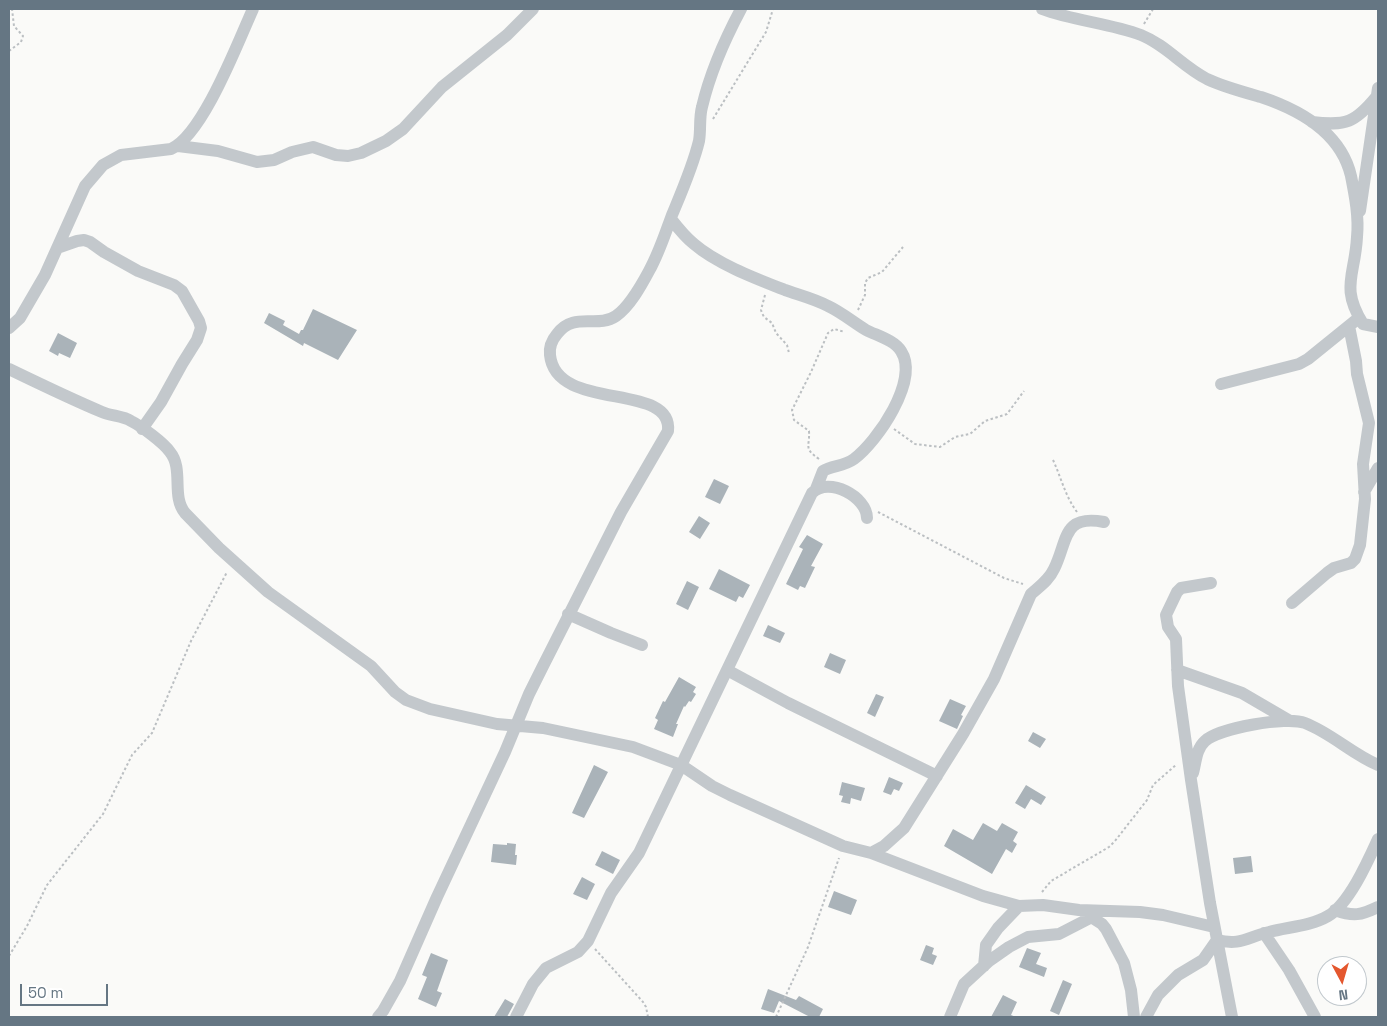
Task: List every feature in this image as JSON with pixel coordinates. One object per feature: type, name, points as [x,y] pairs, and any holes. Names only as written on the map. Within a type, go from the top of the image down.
[{"type":"street","points":[[9,328],[20,318],[44,275],[85,186],[107,162],[121,155],[171,149],[178,146],[202,117],[253,9]]},
{"type":"street","points":[[178,146],[218,151],[257,162],[274,160],[292,152],[313,147],[336,155],[348,156],[361,153],[386,141],[403,128],[442,87],[507,35],[533,9]]},
{"type":"street","points":[[378,1017],[400,981],[436,897],[505,752],[528,694],[621,512],[668,431],[666,416],[661,410],[616,396],[580,389],[569,384],[553,366],[550,358],[550,348],[552,341],[564,327],[578,321],[609,320],[621,312],[654,262],[686,180],[699,140],[702,107],[709,86],[725,43],[741,9]]},
{"type":"street","points":[[1042,9],[1137,34],[1157,43],[1188,67],[1209,80],[1300,113],[1329,135],[1340,150],[1351,175],[1358,221]]},
{"type":"street","points":[[1311,121],[1329,124],[1344,123],[1364,112],[1378,92]]},
{"type":"street","points":[[1292,603],[1327,572],[1351,563],[1356,559],[1360,545],[1365,499],[1363,464],[1369,423],[1357,374],[1354,322],[1349,285],[1378,92]]},
{"type":"street","points":[[671,220],[696,245],[722,262],[761,281],[826,305],[895,345],[901,351],[904,358],[905,374],[896,405],[886,423],[865,449],[854,459],[841,466],[825,469],[820,476],[816,489]]},
{"type":"street","points":[[57,248],[84,240],[138,271],[174,285],[182,291],[199,321],[201,328],[197,340],[161,402],[142,429]]},
{"type":"street","points":[[1354,322],[1378,327]]},
{"type":"street","points":[[1221,384],[1299,364],[1354,322]]},
{"type":"street","points":[[9,369],[105,413],[130,420],[165,446],[173,455],[178,498],[183,511],[256,582],[283,604],[371,666],[403,698],[430,709],[515,727],[543,728],[633,748],[681,766],[730,795],[843,846],[871,853],[983,896],[1025,906],[1043,905],[1079,910],[1140,912],[1214,927]]},
{"type":"street","points":[[1364,492],[1378,468]]},
{"type":"street","points":[[516,1017],[534,984],[546,968],[578,952],[588,942],[611,893],[639,853],[808,497],[816,489],[824,486],[834,487],[844,491],[864,505],[867,511],[867,518]]},
{"type":"street","points":[[871,853],[884,846],[904,828],[937,776],[994,679],[1030,594],[1046,582],[1055,568],[1071,528],[1082,521],[1104,522]]},
{"type":"street","points":[[1211,583],[1181,588],[1177,592],[1166,615],[1167,623],[1176,639],[1177,670],[1188,762],[1214,927],[1232,1017]]},
{"type":"street","points":[[568,614],[642,645]]},
{"type":"street","points":[[727,670],[788,703],[937,776]]},
{"type":"street","points":[[1177,670],[1242,693],[1290,721]]},
{"type":"street","points":[[1191,780],[1198,750],[1212,736],[1238,728],[1290,721],[1306,724],[1331,737],[1352,752],[1378,765]]},
{"type":"street","points":[[1217,940],[1241,942],[1264,933],[1319,920],[1330,915],[1348,896],[1378,839]]},
{"type":"street","points":[[984,966],[986,946],[998,928],[1025,906]]},
{"type":"street","points":[[1335,910],[1352,915],[1366,913],[1378,907]]},
{"type":"street","points":[[1079,910],[1102,924],[1124,963],[1131,990],[1134,1017]]},
{"type":"street","points":[[950,1017],[964,984],[1009,947],[1032,936],[1059,934],[1092,917]]},
{"type":"street","points":[[1264,933],[1290,970],[1315,1017]]},
{"type":"street","points":[[1146,1017],[1158,995],[1178,975],[1203,960],[1217,940]]},
{"type":"path","points":[[9,51],[21,42],[23,36],[14,26],[12,9]]},
{"type":"path","points":[[713,119],[766,32],[773,9]]},
{"type":"path","points":[[1137,34],[1153,9]]},
{"type":"path","points":[[825,469],[822,462],[809,451],[809,431],[794,420],[792,410],[828,332],[834,329],[841,331],[851,330],[865,295],[865,283],[868,278],[882,272],[903,248]]},
{"type":"path","points":[[761,281],[765,292],[762,313],[772,322],[776,333],[787,346],[789,353]]},
{"type":"path","points":[[886,423],[915,444],[940,447],[955,437],[970,434],[985,421],[1007,414],[1024,391]]},
{"type":"path","points":[[1053,460],[1070,502],[1082,521]]},
{"type":"path","points":[[864,505],[1004,578],[1037,590]]},
{"type":"path","points":[[9,956],[27,926],[47,885],[103,814],[132,755],[152,733],[191,641],[223,578],[234,562]]},
{"type":"path","points":[[1025,906],[1051,881],[1115,842],[1147,800],[1155,783],[1179,762],[1188,762]]},
{"type":"path","points":[[776,1017],[808,947],[843,846]]},
{"type":"path","points":[[588,942],[643,1002],[648,1017]]},
{"type":"building","points":[[313,309],[357,330],[338,360],[304,343],[303,346],[264,323],[269,313],[285,321],[283,325],[299,334],[303,330]]},
{"type":"building","points":[[58,333],[77,343],[70,358],[59,353],[58,356],[49,351]]},
{"type":"building","points":[[714,479],[729,486],[720,504],[705,497]]},
{"type":"building","points":[[699,516],[710,523],[700,539],[689,532]]},
{"type":"building","points":[[807,535],[823,544],[811,566],[815,567],[805,588],[800,586],[798,590],[786,584],[803,549],[799,547]]},
{"type":"building","points":[[719,569],[750,585],[743,598],[739,596],[736,602],[709,589]]},
{"type":"building","points":[[687,581],[699,587],[688,610],[676,604]]},
{"type":"building","points":[[768,625],[785,633],[780,643],[763,636]]},
{"type":"building","points":[[830,653],[846,660],[840,674],[824,667]]},
{"type":"building","points":[[679,677],[696,687],[693,692],[696,694],[691,702],[689,701],[684,706],[676,724],[678,724],[673,737],[654,729],[658,720],[655,718],[663,701],[665,702]]},
{"type":"building","points":[[876,694],[884,697],[875,717],[867,713]]},
{"type":"building","points":[[950,699],[966,706],[957,729],[939,721]]},
{"type":"building","points":[[1033,732],[1046,739],[1040,748],[1028,741]]},
{"type":"building","points":[[594,765],[608,772],[584,818],[572,813]]},
{"type":"building","points":[[889,777],[903,783],[899,791],[894,789],[891,795],[883,792]]},
{"type":"building","points":[[842,782],[865,788],[861,801],[851,798],[850,804],[841,802],[843,796],[839,795]]},
{"type":"building","points":[[1026,785],[1046,797],[1041,805],[1031,799],[1025,809],[1015,803]]},
{"type":"building","points":[[983,823],[997,831],[1002,823],[1018,832],[1013,841],[1017,844],[1012,853],[1006,849],[992,874],[944,846],[953,829],[973,840]]},
{"type":"building","points":[[507,843],[516,844],[516,865],[491,862],[493,844],[507,845]]},
{"type":"building","points":[[602,851],[620,860],[613,874],[595,865]]},
{"type":"building","points":[[1251,856],[1253,872],[1235,874],[1233,858]]},
{"type":"building","points":[[582,877],[595,884],[587,900],[573,894]]},
{"type":"building","points":[[834,891],[857,900],[851,915],[828,907]]},
{"type":"building","points":[[926,945],[934,948],[932,954],[937,956],[933,965],[920,960]]},
{"type":"building","points":[[1027,948],[1041,953],[1036,964],[1047,968],[1044,977],[1019,967]]},
{"type":"building","points":[[431,953],[448,960],[437,991],[442,993],[436,1007],[418,999],[427,977],[422,975]]},
{"type":"building","points":[[1063,980],[1072,984],[1059,1015],[1050,1011]]},
{"type":"building","points":[[768,989],[796,1000],[799,996],[823,1009],[819,1017],[810,1017],[779,1001],[774,1013],[761,1009]]},
{"type":"building","points":[[1003,995],[1017,1002],[1011,1015],[1016,1017],[991,1017]]},
{"type":"building","points":[[505,999],[514,1004],[507,1017],[494,1017]]}]
